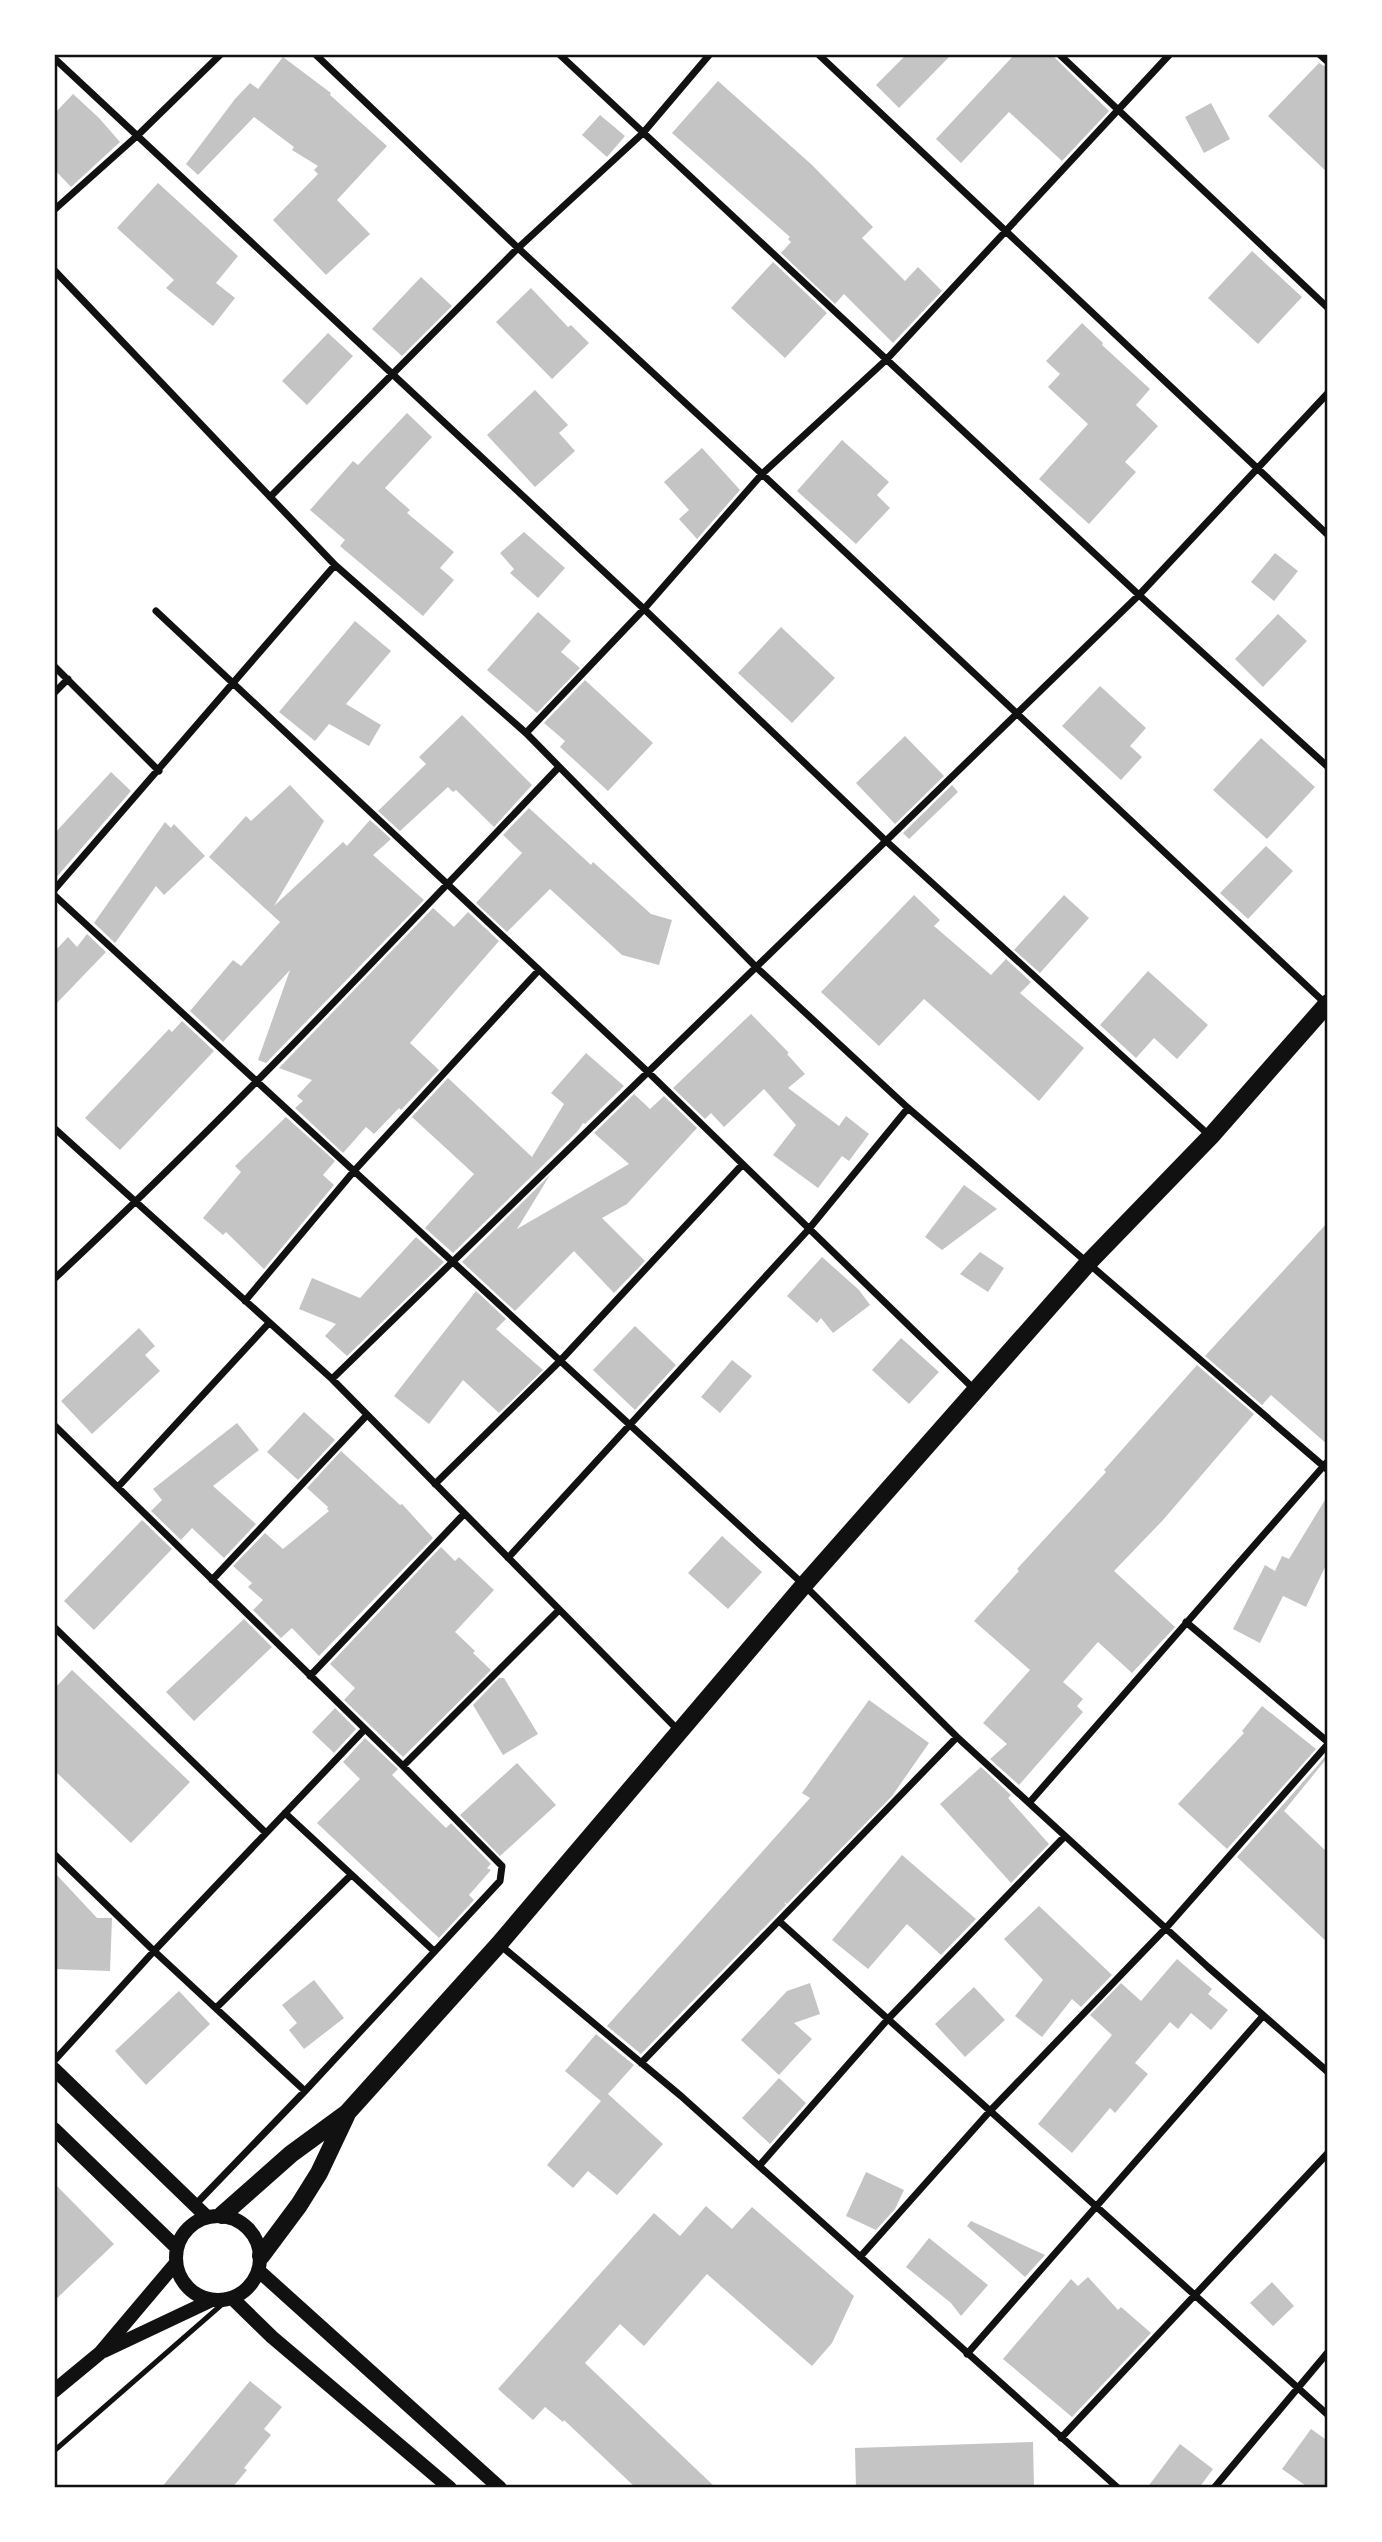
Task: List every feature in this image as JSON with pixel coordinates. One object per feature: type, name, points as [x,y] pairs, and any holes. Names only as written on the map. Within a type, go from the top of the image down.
[{"type":"main road","points":[[54,2391],[100,2353],[176,2255],[193,2223],[214,2216],[290,2154],[348,2113],[499,1944],[804,1585],[1089,1262],[1210,1136],[1327,1004]]},
{"type":"main road","points":[[54,2069],[194,2205],[214,2216],[236,2219],[248,2227],[258,2242],[260,2264],[500,2488]]},
{"type":"main road","points":[[100,2353],[241,2294],[252,2284],[260,2264],[319,2173],[348,2113]]},
{"type":"main road","points":[[54,2129],[176,2255],[180,2277],[186,2286],[198,2296],[224,2300],[272,2337],[450,2488]]},
{"type":"street","points":[[54,210],[138,135],[221,54]]},
{"type":"street","points":[[315,54],[518,248],[1327,1004]]},
{"type":"street","points":[[559,54],[1139,595],[1328,767]]},
{"type":"street","points":[[270,496],[518,248],[643,133],[710,54]]},
{"type":"street","points":[[818,54],[1328,535]]},
{"type":"street","points":[[1059,54],[1328,308]]},
{"type":"street","points":[[526,733],[644,609],[762,474],[886,360],[1007,233],[1170,54]]},
{"type":"street","points":[[1319,54],[1328,62]]},
{"type":"street","points":[[54,58],[644,609],[886,841],[1210,1136]]},
{"type":"street","points":[[54,270],[335,565],[526,733],[756,967],[908,1108],[1326,1466],[1029,1803]]},
{"type":"street","points":[[331,1379],[1139,595],[1328,393]]},
{"type":"street","points":[[335,565],[54,893],[804,1585],[957,1737],[1166,1928],[1327,2070]]},
{"type":"street","points":[[156,611],[648,1072],[976,1391]]},
{"type":"street","points":[[54,666],[159,771]]},
{"type":"street","points":[[54,693],[68,679]]},
{"type":"street","points":[[54,1279],[259,1082],[559,767]]},
{"type":"street","points":[[245,1301],[354,1171],[539,970]]},
{"type":"street","points":[[508,1558],[808,1230],[908,1108]]},
{"type":"street","points":[[54,1128],[331,1379],[680,1732]]},
{"type":"street","points":[[435,1484],[560,1361],[742,1165]]},
{"type":"street","points":[[118,1487],[270,1323]]},
{"type":"street","points":[[212,1580],[367,1415]]},
{"type":"street","points":[[54,1425],[502,1866],[500,1881],[305,2091],[194,2205]]},
{"type":"street","points":[[310,1676],[464,1514]]},
{"type":"street","points":[[403,1766],[559,1610]]},
{"type":"street","points":[[860,2257],[990,2111],[1166,1928],[1328,1743],[1186,1622]]},
{"type":"street","points":[[54,1627],[267,1833]]},
{"type":"street","points":[[54,2061],[154,1951],[365,1729]]},
{"type":"street","points":[[641,2063],[957,1737]]},
{"type":"street","points":[[285,1813],[434,1951]]},
{"type":"street","points":[[759,2166],[888,2019],[1065,1836]]},
{"type":"street","points":[[54,1854],[305,2091]]},
{"type":"street","points":[[216,2008],[351,1875]]},
{"type":"street","points":[[779,1921],[1328,2415]]},
{"type":"street","points":[[499,1944],[759,2166],[1118,2488]]},
{"type":"street","points":[[967,2354],[1263,2015]]},
{"type":"street","points":[[1061,2438],[1328,2153]]},
{"type":"street","points":[[1214,2488],[1328,2352]]},
{"type":"lane","points":[[54,2451],[224,2300]]},
{"type":"building","points":[[907,54],[952,54],[899,108],[876,85]]},
{"type":"building","points":[[1015,54],[1051,54],[1109,111],[1062,161],[1009,112],[961,163],[936,139]]},
{"type":"building","points":[[283,57],[331,93],[330,95],[387,146],[337,200],[370,234],[326,275],[273,220],[318,174],[314,170],[318,166],[292,150],[294,147],[254,117],[198,175],[186,164],[235,99],[250,83],[258,89]]},
{"type":"building","points":[[1319,63],[1328,68],[1328,173],[1268,116]]},
{"type":"building","points":[[718,81],[812,165],[873,227],[862,238],[905,281],[918,267],[942,291],[893,343],[844,294],[835,304],[781,253],[791,242],[788,239],[790,237],[672,133]]},
{"type":"building","points":[[73,94],[120,142],[71,187],[54,169],[54,114]]},
{"type":"building","points":[[1211,103],[1230,139],[1204,153],[1185,117]]},
{"type":"building","points":[[600,115],[625,136],[607,157],[582,135]]},
{"type":"building","points":[[158,183],[238,256],[216,283],[235,298],[213,326],[166,288],[174,280],[117,228]]},
{"type":"building","points":[[1252,251],[1302,297],[1258,344],[1208,298]]},
{"type":"building","points":[[773,262],[827,313],[785,358],[731,308]]},
{"type":"building","points":[[421,277],[452,306],[402,356],[372,329]]},
{"type":"building","points":[[531,288],[568,327],[571,325],[589,343],[552,379],[496,322]]},
{"type":"building","points":[[1082,323],[1150,389],[1136,405],[1158,426],[1125,462],[1136,472],[1089,524],[1039,479],[1088,424],[1048,387],[1060,374],[1046,361]]},
{"type":"building","points":[[328,333],[353,356],[307,405],[282,381]]},
{"type":"building","points":[[535,390],[568,425],[559,433],[575,451],[535,487],[487,435]]},
{"type":"building","points":[[407,413],[432,437],[385,488],[410,510],[407,513],[454,552],[440,568],[454,580],[423,616],[340,546],[345,540],[310,510],[353,461],[358,465]]},
{"type":"building","points":[[842,440],[889,482],[877,495],[890,508],[856,544],[797,491]]},
{"type":"building","points":[[702,448],[740,490],[697,539],[679,519],[689,510],[664,482]]},
{"type":"building","points":[[524,532],[565,568],[538,598],[510,573],[514,569],[500,553]]},
{"type":"building","points":[[1275,553],[1298,571],[1274,601],[1251,582]]},
{"type":"building","points":[[538,612],[571,641],[561,652],[580,668],[537,713],[487,670]]},
{"type":"building","points":[[1278,614],[1307,641],[1263,687],[1235,659]]},
{"type":"building","points":[[355,621],[391,651],[346,704],[381,725],[369,746],[329,724],[315,741],[279,712]]},
{"type":"building","points":[[781,627],[835,678],[792,723],[738,673]]},
{"type":"building","points":[[585,680],[653,743],[608,791],[560,747],[565,741],[544,723]]},
{"type":"building","points":[[1100,686],[1146,728],[1130,746],[1142,757],[1121,780],[1062,726]]},
{"type":"building","points":[[462,715],[532,785],[494,827],[456,790],[453,792],[448,787],[400,831],[378,811],[426,764],[419,757]]},
{"type":"building","points":[[905,736],[944,776],[895,824],[856,783]]},
{"type":"building","points":[[1261,738],[1315,787],[1267,839],[1213,790]]},
{"type":"building","points":[[111,772],[131,791],[54,880],[54,834]]},
{"type":"building","points":[[290,785],[324,821],[274,906],[343,842],[347,846],[370,820],[391,839],[373,855],[424,900],[266,1063],[258,1060],[290,970],[223,1042],[190,1011],[233,960],[241,966],[280,922],[209,857],[246,816],[251,821]]},
{"type":"building","points":[[952,785],[958,792],[909,839],[903,833]]},
{"type":"building","points":[[529,808],[591,865],[593,862],[651,914],[672,920],[659,965],[622,955],[550,889],[507,932],[476,903],[522,853],[503,835]]},
{"type":"building","points":[[165,822],[171,828],[174,824],[205,856],[164,895],[156,886],[115,943],[94,923]]},
{"type":"building","points":[[1266,846],[1293,871],[1248,919],[1220,893]]},
{"type":"building","points":[[914,895],[940,920],[934,926],[991,975],[1006,959],[1031,982],[1020,993],[1084,1048],[1039,1101],[924,999],[879,1046],[821,992]]},
{"type":"building","points":[[1064,895],[1089,918],[1040,973],[1014,950]]},
{"type":"building","points":[[433,908],[454,927],[468,912],[499,941],[410,1043],[439,1070],[374,1134],[366,1127],[343,1153],[295,1108],[303,1101],[297,1096],[312,1080],[279,1068]]},
{"type":"building","points":[[87,934],[106,952],[54,1006],[54,952],[68,937],[77,947]]},
{"type":"building","points":[[1148,971],[1208,1025],[1177,1059],[1154,1038],[1136,1058],[1100,1025]]},
{"type":"building","points":[[751,1014],[789,1053],[787,1054],[805,1074],[788,1088],[839,1126],[846,1116],[869,1134],[849,1161],[842,1156],[818,1188],[773,1155],[796,1125],[764,1089],[724,1127],[711,1113],[705,1119],[673,1088]]},
{"type":"building","points":[[182,1021],[214,1051],[120,1150],[85,1118],[169,1029],[172,1032]]},
{"type":"building","points":[[586,1053],[624,1086],[583,1123],[577,1132],[453,1253],[425,1228],[474,1174],[412,1117],[410,1119],[448,1078],[532,1157],[564,1104],[551,1093]]},
{"type":"building","points":[[634,1094],[650,1109],[664,1096],[697,1128],[627,1204],[602,1218],[645,1261],[614,1293],[574,1251],[515,1311],[462,1262],[550,1175],[517,1229],[629,1164],[594,1133]]},
{"type":"building","points":[[286,1117],[335,1161],[323,1175],[334,1185],[264,1269],[226,1232],[223,1235],[203,1218],[241,1172],[235,1166]]},
{"type":"building","points":[[964,1185],[997,1209],[942,1250],[925,1237]]},
{"type":"building","points":[[1328,1222],[1328,1445],[1271,1395],[1262,1405],[1205,1356]]},
{"type":"building","points":[[416,1237],[444,1262],[347,1356],[325,1336],[336,1324],[299,1309],[312,1278],[360,1298]]},
{"type":"building","points":[[980,1252],[1004,1268],[988,1292],[960,1274]]},
{"type":"building","points":[[822,1257],[859,1290],[870,1305],[833,1333],[821,1318],[817,1323],[787,1296]]},
{"type":"building","points":[[476,1291],[506,1319],[496,1329],[543,1370],[499,1413],[463,1380],[429,1424],[394,1396]]},
{"type":"building","points":[[635,1326],[676,1365],[635,1410],[593,1370]]},
{"type":"building","points":[[139,1328],[155,1346],[145,1355],[160,1371],[92,1434],[61,1401]]},
{"type":"building","points":[[901,1338],[939,1372],[909,1404],[872,1370]]},
{"type":"building","points":[[732,1360],[752,1376],[720,1413],[701,1397]]},
{"type":"building","points":[[1197,1365],[1254,1414],[1163,1520],[1114,1571],[1175,1627],[1132,1673],[1098,1642],[1063,1682],[1083,1699],[1077,1706],[1083,1712],[1019,1785],[990,1759],[1007,1744],[983,1723],[1030,1670],[974,1621]]},
{"type":"building","points":[[304,1412],[335,1440],[298,1480],[267,1452]]},
{"type":"building","points":[[237,1423],[259,1450],[213,1486],[256,1524],[224,1558],[192,1528],[181,1540],[151,1511],[162,1500],[153,1489]]},
{"type":"building","points":[[341,1451],[402,1504],[433,1538],[319,1656],[292,1628],[281,1638],[253,1610],[263,1600],[248,1587],[252,1583],[233,1566],[265,1533],[283,1549],[329,1511],[307,1488]]},
{"type":"building","points":[[1328,1495],[1328,1561],[1306,1607],[1283,1596],[1260,1643],[1233,1629],[1265,1565],[1275,1571],[1282,1556],[1289,1559]]},
{"type":"building","points":[[142,1520],[172,1549],[94,1630],[64,1601]]},
{"type":"building","points":[[722,1536],[762,1572],[728,1609],[688,1573]]},
{"type":"building","points":[[441,1547],[455,1561],[459,1557],[494,1590],[455,1632],[491,1670],[403,1757],[344,1700],[355,1688],[330,1664]]},
{"type":"building","points":[[244,1619],[272,1647],[194,1721],[166,1692]]},
{"type":"building","points":[[72,1670],[190,1782],[131,1843],[54,1770],[54,1689]]},
{"type":"building","points":[[499,1678],[504,1678],[538,1734],[503,1755],[473,1705]]},
{"type":"building","points":[[869,1700],[929,1743],[892,1796],[787,1904],[784,1902],[786,1905],[641,2054],[607,2026],[810,1798],[802,1793]]},
{"type":"building","points":[[1262,1706],[1316,1749],[1227,1849],[1178,1804],[1244,1733],[1242,1731]]},
{"type":"building","points":[[335,1708],[356,1729],[334,1753],[312,1732]]},
{"type":"building","points":[[365,1738],[398,1769],[392,1775],[446,1828],[451,1823],[491,1864],[487,1868],[491,1870],[469,1895],[474,1900],[439,1938],[317,1823],[360,1779],[343,1762]]},
{"type":"building","points":[[1325,1757],[1327,1758],[1284,1811],[1328,1853],[1328,1943],[1237,1857]]},
{"type":"building","points":[[517,1763],[556,1805],[500,1856],[460,1815]]},
{"type":"building","points":[[981,1767],[1011,1795],[1008,1798],[1049,1844],[1011,1883],[940,1804]]},
{"type":"building","points":[[902,1855],[976,1919],[941,1955],[907,1924],[868,1969],[832,1940]]},
{"type":"building","points":[[54,1872],[97,1918],[112,1918],[110,1971],[54,1969]]},
{"type":"building","points":[[1039,1906],[1112,1975],[1081,2007],[1072,1999],[1042,2037],[1015,2016],[1043,1980],[1004,1939]]},
{"type":"building","points":[[1177,1959],[1212,1989],[1208,1994],[1228,2010],[1211,2030],[1191,2013],[1178,2029],[1170,2022],[1135,2063],[1148,2074],[1115,2113],[1110,2108],[1072,2153],[1038,2124],[1112,2035],[1090,2015],[1121,1983],[1141,2001]]},
{"type":"building","points":[[314,1980],[344,2018],[304,2049],[289,2030],[297,2023],[282,2005]]},
{"type":"building","points":[[810,1983],[820,2014],[794,2023],[812,2039],[779,2075],[741,2040],[787,1991]]},
{"type":"building","points":[[974,1987],[1005,2020],[965,2057],[935,2024]]},
{"type":"building","points":[[179,1991],[210,2024],[146,2085],[115,2051]]},
{"type":"building","points":[[596,2034],[634,2065],[608,2094],[663,2144],[617,2195],[588,2171],[573,2188],[547,2165],[601,2101],[565,2071]]},
{"type":"building","points":[[779,2078],[806,2103],[770,2144],[742,2118]]},
{"type":"building","points":[[866,2172],[904,2190],[895,2209],[876,2230],[846,2216]]},
{"type":"building","points":[[54,2183],[114,2244],[54,2301]]},
{"type":"building","points":[[706,2206],[732,2229],[752,2207],[854,2296],[832,2343],[812,2366],[707,2274],[644,2346],[620,2324],[585,2363],[716,2488],[636,2488],[564,2420],[563,2422],[545,2407],[533,2420],[498,2389],[654,2213],[680,2236]]},
{"type":"building","points":[[971,2221],[1045,2255],[1025,2277],[967,2226]]},
{"type":"building","points":[[929,2238],[988,2285],[961,2316],[951,2303],[906,2267]]},
{"type":"building","points":[[1088,2277],[1118,2310],[1121,2307],[1151,2333],[1072,2417],[1003,2359],[1071,2279],[1078,2286]]},
{"type":"building","points":[[1272,2282],[1294,2306],[1273,2326],[1250,2303]]},
{"type":"building","points":[[250,2381],[282,2407],[264,2429],[271,2435],[244,2468],[247,2470],[232,2488],[161,2488]]},
{"type":"building","points":[[1311,2429],[1328,2441],[1328,2488],[1309,2488],[1282,2469]]},
{"type":"building","points":[[1033,2442],[1034,2488],[856,2488],[855,2448]]},
{"type":"building","points":[[1180,2444],[1213,2469],[1199,2488],[1147,2488]]}]
